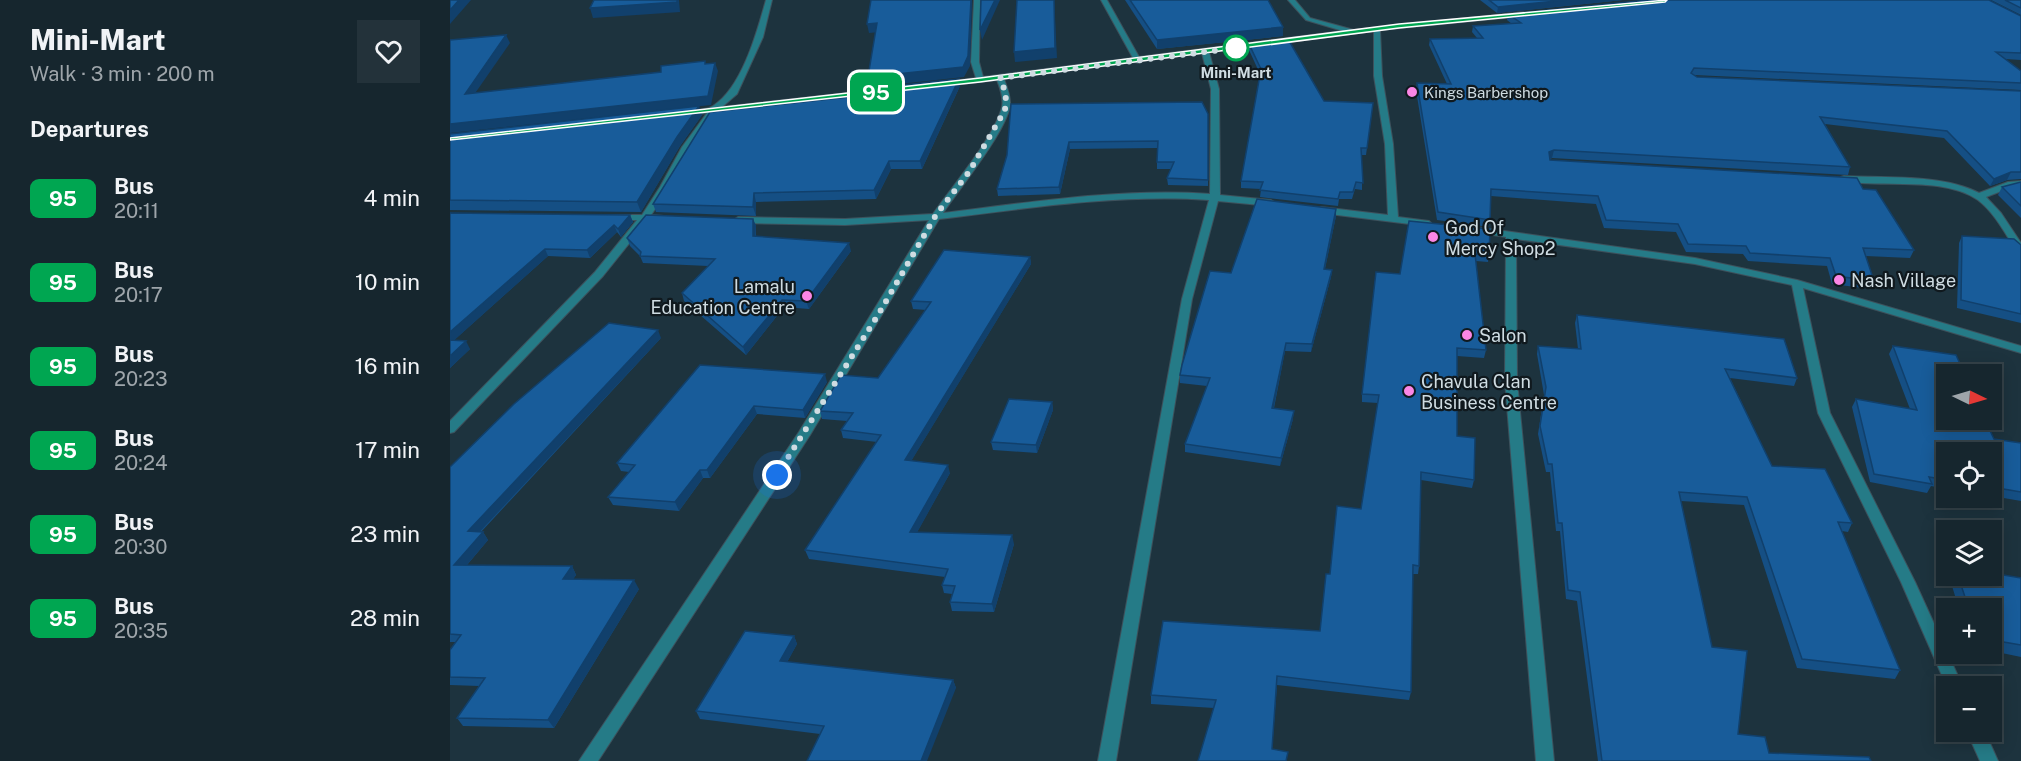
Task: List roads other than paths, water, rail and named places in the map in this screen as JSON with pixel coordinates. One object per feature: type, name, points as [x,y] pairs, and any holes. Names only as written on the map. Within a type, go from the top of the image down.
[{"type":"street","points":[[450,429],[598,274],[645,217],[665,187],[686,147],[713,110],[733,94],[743,77],[759,38],[769,0]]},
{"type":"street","points":[[976,0],[975,62],[980,80]]},
{"type":"street","points":[[1104,0],[1138,61]]},
{"type":"street","points":[[1291,0],[1308,18],[1358,33]]},
{"type":"street","points":[[933,85],[1377,30],[1532,14]]},
{"type":"street","points":[[1377,30],[1378,76],[1389,144],[1393,219]]},
{"type":"street","points":[[1107,761],[1187,299],[1215,196],[1215,89],[1205,52]]},
{"type":"street","points":[[588,761],[727,555],[878,315],[936,215],[969,172],[1005,110],[1006,94],[1000,78]]},
{"type":"street","points":[[680,114],[887,90]]},
{"type":"street","points":[[1832,179],[1952,186],[1980,196],[2021,250]]},
{"type":"street","points":[[1980,196],[2012,184],[2021,184]]},
{"type":"street","points":[[725,220],[882,221],[1096,197],[1163,194],[1215,196],[1281,204]]},
{"type":"street","points":[[1314,209],[1440,225]]},
{"type":"street","points":[[609,217],[668,218]]},
{"type":"street","points":[[1464,228],[1695,261],[1797,283],[2021,350]]},
{"type":"street","points":[[1511,234],[1511,381],[1545,761]]},
{"type":"street","points":[[1797,283],[1824,412],[1908,582],[1950,676]]},
{"type":"street","points":[[1980,742],[1989,761]]},
{"type":"place","name":"Mini-Mart","points":[[1236,48]]},
{"type":"place","name":"Kings Barbershop","points":[[1412,92]]},
{"type":"place","name":"God Of Mercy Shop2","points":[[1433,237]]},
{"type":"place","name":"Nash Village","points":[[1839,280]]},
{"type":"place","name":"Lamalu Education Centre","points":[[807,296]]},
{"type":"place","name":"Salon","points":[[1467,335]]},
{"type":"place","name":"Chavula Clan Business Centre","points":[[1409,391]]}]
